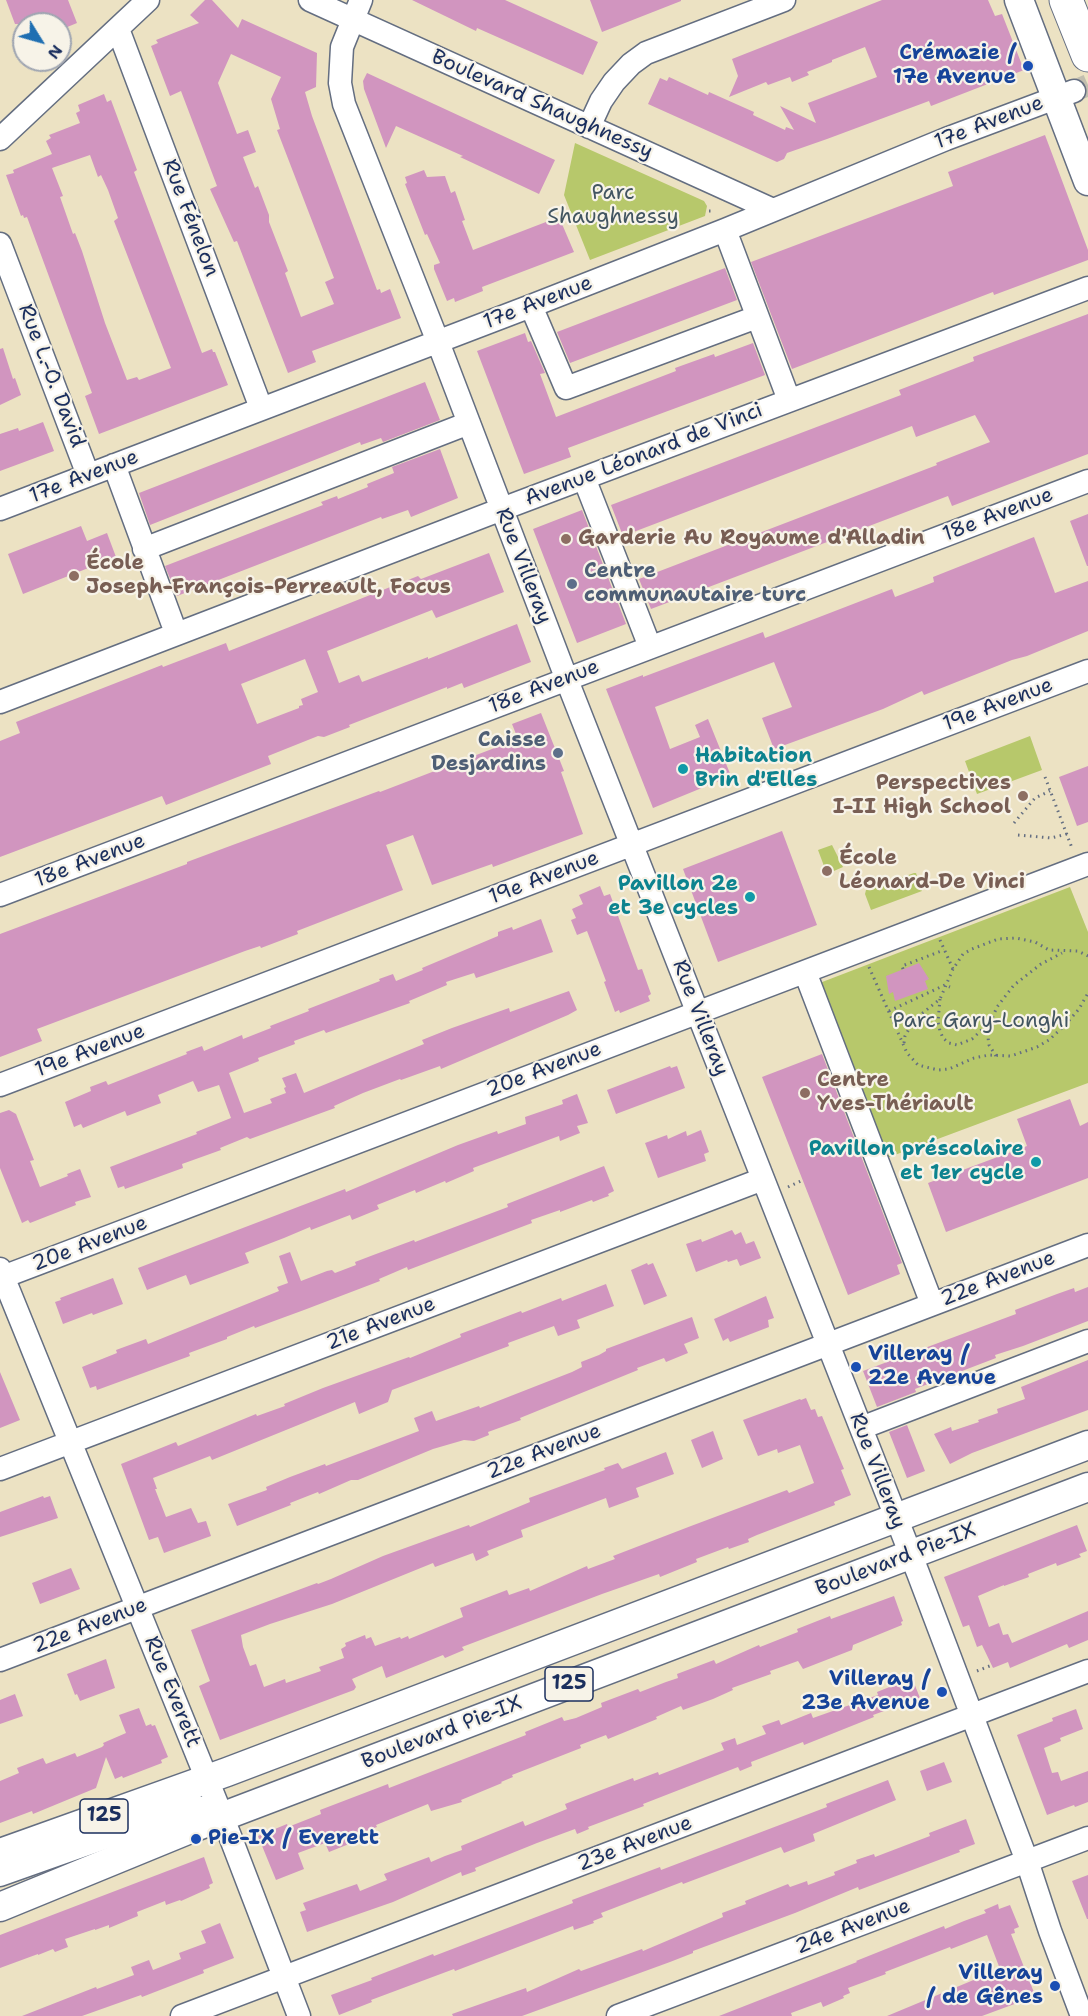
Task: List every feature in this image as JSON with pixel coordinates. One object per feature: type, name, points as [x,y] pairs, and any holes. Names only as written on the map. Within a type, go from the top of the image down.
[{"type":"highway","points":[[1066,0],[1088,55]]},
{"type":"main road","points":[[1018,0],[1065,94],[1088,181]]},
{"type":"main road","name":"Boulevard Pie-IX","points":[[0,1853],[208,1779],[1088,1445]]},
{"type":"main road","name":"Boulevard Pie-IX","points":[[0,1907],[222,1817],[1088,1487]]},
{"type":"street","points":[[0,139],[148,0]]},
{"type":"street","name":"Boulevard Shaughnessy","points":[[310,0],[357,10],[589,127],[773,210]]},
{"type":"street","points":[[589,127],[614,82],[631,64],[646,53],[784,0]]},
{"type":"street","name":"Rue Villeray","points":[[357,10],[342,47],[340,83],[344,104],[972,1715],[1028,1861],[1050,1931],[1082,2016]]},
{"type":"street","name":"Rue Fénelon","points":[[118,29],[261,408]]},
{"type":"street","name":"17e Avenue","points":[[0,509],[531,306],[725,230],[946,139],[1065,94]]},
{"type":"street","points":[[725,230],[789,400]]},
{"type":"street","name":"Rue L.-O. David","points":[[0,244],[88,475]]},
{"type":"street","name":"Avenue Léonard de Vinci","points":[[0,702],[176,633],[1088,288]]},
{"type":"street","points":[[531,306],[566,388],[757,317]]},
{"type":"street","points":[[144,549],[469,423]]},
{"type":"street","points":[[114,465],[176,633]]},
{"type":"street","points":[[584,478],[650,647]]},
{"type":"street","name":"18e Avenue","points":[[0,895],[1088,481]]},
{"type":"street","name":"19e Avenue","points":[[0,1085],[1088,671]]},
{"type":"street","name":"20e Avenue","points":[[1,1275],[805,972],[1081,859]]},
{"type":"street","points":[[805,972],[932,1304]]},
{"type":"street","name":"21e Avenue","points":[[0,1468],[763,1179]]},
{"type":"street","name":"22e Avenue","points":[[0,1660],[828,1342],[1088,1245]]},
{"type":"street","name":"Rue Everett","points":[[1,1275],[208,1779],[299,2016]]},
{"type":"street","points":[[861,1428],[1088,1341]]},
{"type":"street","name":"23e Avenue","points":[[182,2016],[1088,1671]]},
{"type":"street","points":[[195,1806],[208,1779]]},
{"type":"street","points":[[0,1875],[195,1806],[222,1817]]},
{"type":"street","name":"24e Avenue","points":[[618,2016],[1088,1838]]},
{"type":"path","points":[[1045,777],[1067,834],[1081,859]]},
{"type":"path","points":[[1014,823],[1035,798],[1050,790]]},
{"type":"path","points":[[1058,811],[1064,808]]},
{"type":"path","points":[[1018,836],[1052,838],[1067,834]]},
{"type":"path","points":[[938,935],[953,969]]},
{"type":"path","points":[[904,1045],[905,1036],[914,1020],[940,999],[948,986],[953,969],[963,954],[972,949],[998,939],[1016,938],[1035,942],[1049,950],[1078,951],[1088,956]]},
{"type":"path","points":[[903,969],[902,966],[944,950]]},
{"type":"path","points":[[996,1056],[989,1045],[987,1030],[997,1007],[1014,985],[1041,964],[1064,952]]},
{"type":"path","points":[[867,962],[910,1060],[918,1065],[938,1070],[949,1069],[981,1058],[1021,1054],[1043,1046],[1070,1019],[1088,993]]},
{"type":"path","points":[[889,1011],[948,986]]},
{"type":"path","points":[[940,999],[938,1022],[940,1031],[943,1038],[950,1043],[957,1045],[972,1040],[989,1024]]},
{"type":"path","points":[[786,1187],[803,1180]]},
{"type":"path","points":[[974,1672],[992,1665]]},
{"type":"green space","name":"Parc Shaughnessy","points":[[575,143],[704,201],[707,206],[705,216],[590,260],[564,195]]},
{"type":"green space","points":[[1030,736],[1042,770],[977,794],[965,761]]},
{"type":"green space","points":[[832,845],[843,867],[827,874],[818,850]]},
{"type":"green space","points":[[916,873],[922,891],[871,910],[865,894],[866,890]]},
{"type":"green space","name":"Parc Gary-Longhi","points":[[1070,887],[1088,932],[1088,1083],[884,1159],[817,984]]},
{"type":"building","points":[[6,0],[68,0],[77,23],[72,25],[72,12],[12,12],[12,16]]},
{"type":"building","points":[[205,0],[212,0],[238,28],[242,19],[317,53],[316,87],[305,92],[312,116],[377,290],[380,289],[381,293],[390,289],[401,318],[312,351],[316,362],[288,373],[237,241],[234,242],[210,189],[217,186],[181,91],[170,96],[151,46],[158,43],[156,40],[199,23],[190,15]],"holes":[[[231,54],[281,77],[271,99],[280,129],[277,130],[334,278],[325,282],[334,304],[301,317],[285,273],[288,271],[269,222],[269,215],[258,186],[255,188],[243,157],[256,152],[248,130],[237,134],[218,83]]]},
{"type":"building","points":[[412,0],[505,0],[598,42],[583,75],[477,28],[476,31]]},
{"type":"building","points":[[590,0],[681,0],[681,1],[602,32]]},
{"type":"building","points":[[882,0],[988,0],[995,16],[1002,14],[1024,70],[931,106],[929,101],[787,153],[784,159],[777,162],[648,104],[660,78],[667,81],[669,77],[754,112],[753,115],[785,130],[786,127],[794,130],[780,106],[816,123],[808,103],[877,77],[865,47],[832,60],[832,62],[807,72],[809,75],[792,82],[790,77],[768,85],[766,82],[729,97],[738,76],[732,59]]},
{"type":"building","points":[[367,73],[555,160],[539,194],[396,126],[386,148],[364,89],[363,81]]},
{"type":"building","points":[[104,94],[107,102],[111,100],[137,170],[134,172],[202,353],[212,349],[215,352],[228,385],[99,434],[85,396],[92,393],[27,217],[21,216],[6,175],[52,154],[46,141],[51,138],[49,135],[80,123],[76,113],[80,111],[78,105]],"holes":[[[90,155],[98,177],[101,175],[108,190],[118,218],[114,221],[171,368],[139,380],[137,377],[127,380],[105,323],[82,251],[75,233],[73,234],[60,197],[63,196],[52,168]]]},
{"type":"building","points":[[1045,135],[1088,250],[1088,260],[994,295],[993,292],[792,369],[751,262],[953,186],[948,172]]},
{"type":"building","points":[[424,170],[427,177],[445,176],[451,193],[455,191],[465,220],[462,221],[473,250],[559,217],[574,252],[482,287],[483,291],[455,302],[454,298],[447,301],[434,269],[434,265],[440,263],[427,234],[425,235],[405,184],[407,183],[405,177]]},
{"type":"building","points":[[725,268],[737,300],[570,363],[557,332]]},
{"type":"building","points":[[1088,314],[1088,454],[952,506],[948,496],[651,609],[639,579],[937,465],[936,463],[990,442],[975,415],[916,437],[912,426],[623,536],[611,505],[901,395],[899,390],[974,361],[973,357]]},
{"type":"building","points":[[525,333],[545,373],[540,374],[556,417],[676,371],[675,368],[753,343],[765,375],[568,448],[571,457],[524,474],[477,351]]},
{"type":"building","points":[[3,348],[21,395],[0,405],[0,349]]},
{"type":"building","points":[[425,382],[440,420],[383,442],[381,438],[361,445],[360,442],[150,525],[139,493]]},
{"type":"building","points":[[43,422],[54,451],[0,471],[0,434],[18,428],[19,431]]},
{"type":"building","points":[[440,449],[458,498],[411,517],[408,510],[382,519],[381,517],[177,596],[165,566],[323,505],[321,502],[337,496],[338,499],[368,487],[367,484],[394,473],[392,467]]},
{"type":"building","name":"Centre communautaire turc","points":[[582,510],[626,624],[577,643],[533,529]]},
{"type":"building","points":[[1088,514],[1088,566],[1087,566],[1070,521]]},
{"type":"building","points":[[81,526],[87,541],[107,533],[116,557],[23,594],[8,554]]},
{"type":"building","points":[[1034,537],[1055,593],[1088,581],[1088,631],[924,695],[922,691],[883,709],[774,749],[762,718],[792,707],[774,662],[655,707],[670,749],[700,737],[695,725],[708,719],[731,776],[653,808],[606,689],[763,632],[765,638],[892,589],[895,597],[934,582],[933,577]]},
{"type":"building","points":[[489,553],[504,592],[436,618],[432,610],[327,651],[339,683],[359,675],[362,682],[517,624],[531,662],[464,688],[462,683],[447,689],[447,687],[324,737],[318,736],[268,756],[271,764],[166,805],[162,796],[0,857],[0,741],[20,733],[16,722],[162,665],[163,667],[226,643],[229,651],[418,576],[421,579]],"holes":[[[305,659],[318,692],[301,699],[303,705],[299,708],[257,724],[241,684]]]},
{"type":"building","points":[[541,713],[564,771],[561,772],[583,834],[493,867],[492,864],[432,885],[413,835],[386,845],[403,890],[297,931],[298,934],[261,948],[260,946],[245,951],[37,1029],[42,1041],[0,1057],[0,934],[518,739],[512,724]]},
{"type":"building","points":[[1088,766],[1088,822],[1077,826],[1059,777]]},
{"type":"building","name":"Pavillon 2e et 3e cycles","points":[[782,831],[817,925],[718,962],[683,869]]},
{"type":"building","points":[[600,886],[604,896],[610,894],[638,970],[642,969],[651,994],[648,996],[650,1001],[620,1013],[619,1010],[615,1012],[587,931],[577,935],[571,920],[576,918],[572,909],[583,904],[579,895]]},
{"type":"building","points":[[541,919],[553,952],[476,978],[474,973],[446,982],[447,985],[409,1001],[410,1003],[326,1033],[324,1030],[294,1041],[295,1044],[258,1058],[259,1061],[229,1073],[244,1113],[272,1103],[270,1099],[286,1093],[282,1078],[296,1073],[304,1093],[424,1044],[422,1040],[452,1028],[509,1008],[510,1012],[569,991],[577,1010],[568,1015],[441,1069],[440,1066],[400,1079],[363,1093],[334,1106],[335,1108],[250,1139],[247,1137],[220,1148],[221,1150],[182,1164],[183,1168],[125,1189],[124,1186],[118,1188],[110,1167],[197,1134],[196,1132],[231,1118],[219,1085],[198,1092],[193,1081],[158,1095],[161,1103],[127,1116],[125,1111],[83,1128],[81,1124],[74,1127],[65,1102],[91,1091],[90,1087],[106,1081],[108,1085],[202,1046],[204,1051],[242,1035],[243,1039],[309,1011],[308,1009],[380,981],[379,979],[393,974],[396,981],[498,936],[498,932],[512,927],[513,930]]},
{"type":"building","points":[[919,963],[929,979],[925,981],[928,989],[895,1001],[893,992],[889,994],[886,976]]},
{"type":"building","points":[[822,1054],[902,1263],[897,1265],[900,1274],[848,1295],[762,1077]]},
{"type":"building","points":[[670,1066],[671,1068],[677,1066],[685,1088],[616,1114],[607,1090]]},
{"type":"building","points":[[577,1094],[588,1123],[577,1126],[580,1133],[560,1141],[559,1136],[473,1168],[474,1171],[446,1183],[445,1181],[416,1193],[415,1190],[377,1205],[379,1209],[352,1220],[350,1215],[311,1230],[310,1227],[245,1253],[249,1263],[190,1285],[186,1275],[147,1290],[138,1268],[345,1189],[346,1192],[458,1145],[497,1131],[498,1134],[526,1124],[525,1117],[563,1104],[562,1100]]},
{"type":"building","name":"Pavillon préscolaire et 1er cycle","points":[[1070,1099],[1080,1126],[1088,1122],[1088,1178],[946,1232],[928,1183],[1027,1146],[1017,1119]]},
{"type":"building","points":[[9,1110],[16,1114],[34,1160],[30,1161],[40,1187],[80,1169],[91,1197],[30,1223],[28,1220],[22,1223],[0,1168],[0,1113]]},
{"type":"building","points":[[701,1130],[709,1152],[704,1154],[706,1161],[658,1178],[645,1143],[667,1135],[668,1139],[686,1131],[687,1136]]},
{"type":"building","points":[[604,1166],[614,1191],[608,1194],[609,1196],[531,1220],[532,1223],[408,1270],[407,1267],[379,1279],[380,1281],[227,1337],[227,1339],[189,1353],[190,1356],[97,1390],[96,1386],[90,1388],[82,1367],[117,1353],[116,1350],[146,1339],[148,1344],[279,1291],[277,1287],[288,1283],[279,1256],[290,1252],[301,1281],[327,1271],[332,1270],[335,1273],[356,1265],[355,1262],[508,1207],[507,1204]]},
{"type":"building","points":[[732,1230],[735,1235],[741,1232],[746,1244],[754,1241],[761,1258],[740,1266],[737,1259],[728,1262],[727,1260],[696,1272],[686,1244],[701,1239],[702,1242]]},
{"type":"building","points":[[647,1263],[648,1265],[653,1263],[667,1296],[644,1305],[631,1270]]},
{"type":"building","points":[[113,1278],[123,1304],[63,1324],[55,1302]]},
{"type":"building","points":[[606,1284],[614,1306],[577,1320],[580,1328],[558,1336],[554,1326],[508,1343],[509,1346],[392,1390],[388,1402],[359,1414],[355,1402],[212,1460],[210,1456],[153,1478],[166,1517],[191,1508],[198,1523],[206,1521],[211,1536],[164,1553],[158,1537],[149,1540],[121,1464],[176,1442],[178,1446],[256,1414],[257,1416],[285,1406],[284,1404],[323,1388],[410,1358],[461,1337],[460,1334],[521,1311],[522,1313],[561,1298],[562,1301]]},
{"type":"building","points":[[1088,1287],[1088,1321],[995,1355],[996,1358],[915,1389],[916,1392],[877,1407],[863,1371],[1016,1314],[1015,1310],[1057,1294],[1074,1288],[1075,1292]]},
{"type":"building","points":[[766,1296],[774,1318],[768,1320],[769,1327],[730,1342],[728,1338],[723,1341],[714,1319]]},
{"type":"building","points":[[692,1317],[699,1338],[684,1344],[688,1353],[666,1362],[664,1358],[637,1368],[638,1370],[488,1432],[489,1435],[474,1441],[464,1440],[433,1449],[358,1480],[351,1480],[319,1494],[318,1492],[290,1503],[291,1505],[237,1526],[228,1504],[267,1490],[266,1487],[290,1477],[419,1431],[414,1418],[432,1411],[436,1421],[479,1406],[480,1408],[572,1372],[582,1367],[581,1362],[599,1355],[606,1349]]},
{"type":"building","points":[[1088,1360],[1088,1410],[972,1453],[950,1464],[934,1434],[951,1427],[952,1431],[998,1413],[997,1409],[1025,1399],[1021,1387]]},
{"type":"building","points":[[0,1372],[20,1420],[0,1428]]},
{"type":"building","points":[[806,1398],[811,1410],[815,1409],[818,1417],[822,1416],[844,1469],[841,1470],[851,1495],[834,1502],[835,1505],[757,1535],[748,1539],[749,1542],[696,1559],[697,1562],[660,1577],[659,1574],[602,1594],[462,1647],[464,1650],[445,1658],[443,1655],[386,1678],[382,1666],[352,1679],[356,1687],[354,1690],[220,1740],[199,1686],[210,1681],[191,1630],[331,1579],[383,1556],[469,1525],[470,1527],[530,1502],[529,1498],[605,1470],[604,1468],[618,1463],[622,1469],[666,1452],[674,1474],[636,1488],[639,1497],[609,1508],[606,1498],[521,1530],[523,1537],[487,1551],[489,1555],[476,1561],[473,1553],[435,1567],[433,1563],[332,1604],[241,1635],[250,1666],[256,1664],[264,1687],[285,1679],[286,1683],[321,1671],[319,1667],[344,1658],[341,1649],[346,1646],[345,1643],[365,1635],[366,1639],[371,1637],[375,1646],[400,1637],[401,1639],[408,1636],[409,1639],[463,1617],[460,1608],[507,1590],[509,1595],[529,1588],[530,1591],[587,1566],[588,1569],[615,1559],[613,1556],[691,1526],[787,1490],[789,1493],[814,1483],[800,1445],[778,1453],[777,1449],[758,1456],[743,1420]]},
{"type":"building","points":[[907,1425],[925,1471],[907,1478],[889,1432]]},
{"type":"building","points":[[713,1431],[723,1459],[702,1468],[691,1440]]},
{"type":"building","points":[[43,1496],[44,1498],[50,1496],[58,1518],[0,1537],[0,1512]]},
{"type":"building","points":[[1077,1525],[1087,1551],[1079,1554],[1081,1557],[1057,1566],[1056,1563],[1028,1574],[1029,1577],[978,1596],[989,1627],[999,1623],[1003,1635],[1008,1634],[1012,1643],[1088,1611],[1088,1640],[1069,1648],[1067,1644],[1010,1668],[1008,1662],[993,1668],[982,1645],[977,1647],[969,1625],[963,1627],[944,1577]]},
{"type":"building","points":[[71,1568],[80,1589],[40,1604],[32,1583]]},
{"type":"building","points":[[894,1596],[903,1621],[902,1625],[853,1645],[852,1650],[803,1669],[798,1661],[770,1671],[771,1674],[732,1688],[733,1690],[713,1699],[683,1710],[681,1706],[656,1717],[657,1719],[608,1739],[606,1735],[580,1745],[581,1748],[512,1775],[513,1777],[502,1783],[461,1800],[462,1802],[431,1811],[428,1804],[376,1825],[377,1827],[347,1838],[349,1844],[329,1852],[325,1843],[298,1853],[304,1869],[276,1880],[258,1836],[321,1814],[320,1810],[388,1784],[389,1788],[526,1735],[525,1732],[562,1717],[564,1721],[576,1718],[602,1707],[601,1703],[638,1689],[640,1692],[678,1678],[677,1674],[714,1660],[716,1664],[759,1645],[760,1647],[798,1632],[797,1629],[830,1616],[831,1619]]},
{"type":"building","points":[[106,1659],[115,1688],[80,1701],[77,1694],[75,1695],[67,1674]]},
{"type":"building","points":[[912,1678],[920,1698],[873,1715],[874,1717],[804,1745],[803,1742],[751,1762],[752,1766],[740,1771],[738,1767],[643,1804],[644,1806],[588,1827],[589,1829],[577,1834],[575,1829],[475,1868],[476,1871],[462,1876],[461,1872],[393,1902],[307,1932],[300,1912],[306,1910],[303,1903],[357,1884],[360,1891],[387,1880],[384,1874],[429,1857],[431,1862],[462,1850],[461,1846],[523,1821],[525,1826],[567,1809],[565,1804],[633,1778],[634,1781],[658,1772],[659,1775],[724,1750],[721,1743],[735,1738],[737,1745],[766,1734],[762,1726],[779,1720],[781,1725],[811,1713],[813,1718],[878,1695],[877,1692]]},
{"type":"building","points":[[15,1694],[23,1716],[0,1724],[0,1700]]},
{"type":"building","points":[[139,1708],[146,1726],[155,1725],[168,1757],[161,1760],[162,1763],[115,1779],[106,1757],[96,1788],[33,1814],[32,1811],[0,1823],[0,1781],[19,1773],[17,1768],[43,1758],[46,1764],[75,1753],[77,1757],[102,1747],[103,1743],[126,1733],[119,1715]]},
{"type":"building","points":[[1076,1709],[1083,1729],[1060,1738],[1061,1741],[1044,1748],[1052,1773],[1058,1772],[1061,1781],[1088,1771],[1088,1802],[1047,1815],[1017,1735]]},
{"type":"building","points":[[944,1762],[952,1782],[927,1791],[920,1771]]},
{"type":"building","points":[[888,1780],[896,1800],[813,1834],[815,1841],[784,1853],[781,1847],[683,1884],[682,1882],[601,1913],[603,1917],[593,1921],[594,1923],[574,1930],[573,1926],[371,2000],[372,2002],[339,2015],[331,1995],[433,1954],[434,1956],[573,1903],[572,1900],[660,1867],[661,1870],[827,1807],[826,1804]]},
{"type":"building","points":[[966,1819],[975,1844],[959,1850],[960,1852],[859,1890],[858,1887],[670,1962],[522,2016],[453,2016],[452,2014],[526,1988],[527,1992],[579,1969],[581,1971],[642,1949],[643,1951],[723,1917],[722,1913],[746,1904],[745,1901],[788,1884],[790,1887],[807,1881],[808,1885],[835,1875],[834,1872],[857,1863],[856,1860],[874,1854],[875,1857],[930,1836],[929,1833]]},
{"type":"building","points":[[204,1857],[213,1883],[209,1885],[210,1888],[181,1901],[166,1905],[165,1901],[137,1912],[138,1916],[109,1928],[109,1925],[65,1939],[68,1947],[55,1952],[53,1949],[0,1968],[0,1935]]},
{"type":"building","points":[[1088,1875],[1088,1919],[1087,1919],[1072,1881]]},
{"type":"building","points":[[998,1904],[999,1909],[1010,1905],[1019,1927],[1014,1929],[1015,1933],[1011,1934],[1035,1995],[1028,1999],[982,2016],[887,2016],[1000,1969],[987,1935],[951,1949],[950,1947],[848,1988],[850,1993],[843,1996],[844,1998],[823,2007],[821,2002],[791,2013],[792,2016],[719,2016],[944,1926],[945,1929],[986,1913],[984,1910]]},
{"type":"building","points":[[220,1923],[234,1958],[203,1970],[204,1973],[142,1997],[141,1995],[82,2016],[22,2016],[134,1975],[131,1967],[149,1960],[153,1970],[181,1959],[179,1953],[206,1943],[201,1931]]},
{"type":"tunnel","points":[[1074,91],[1088,85]]},
{"type":"place","name":"Crémazie / 17e Avenue","points":[[1028,66]]},
{"type":"place","name":"Garderie Au Royaume d'Alladin","points":[[566,539]]},
{"type":"place","name":"École Joseph-François-Perreault, Focus","points":[[74,576]]},
{"type":"place","name":"Centre communautaire turc","points":[[572,584]]},
{"type":"place","name":"Caisse Desjardins","points":[[558,753]]},
{"type":"place","name":"Habitation Brin d'Elles","points":[[683,769]]},
{"type":"place","name":"Perspectives I-II High School","points":[[1023,796]]},
{"type":"place","name":"École Léonard-De Vinci","points":[[827,871]]},
{"type":"place","name":"Pavillon 2e et 3e cycles","points":[[750,897]]},
{"type":"place","name":"Centre Yves-Thériault","points":[[805,1093]]},
{"type":"place","name":"Pavillon préscolaire et 1er cycle","points":[[1036,1162]]},
{"type":"place","name":"Villeray / 22e Avenue","points":[[856,1367]]},
{"type":"place","name":"Villeray / 23e Avenue","points":[[942,1692]]},
{"type":"place","name":"Pie-IX / Everett","points":[[196,1839]]},
{"type":"place","name":"Villeray / de Gênes","points":[[1055,1986]]}]
